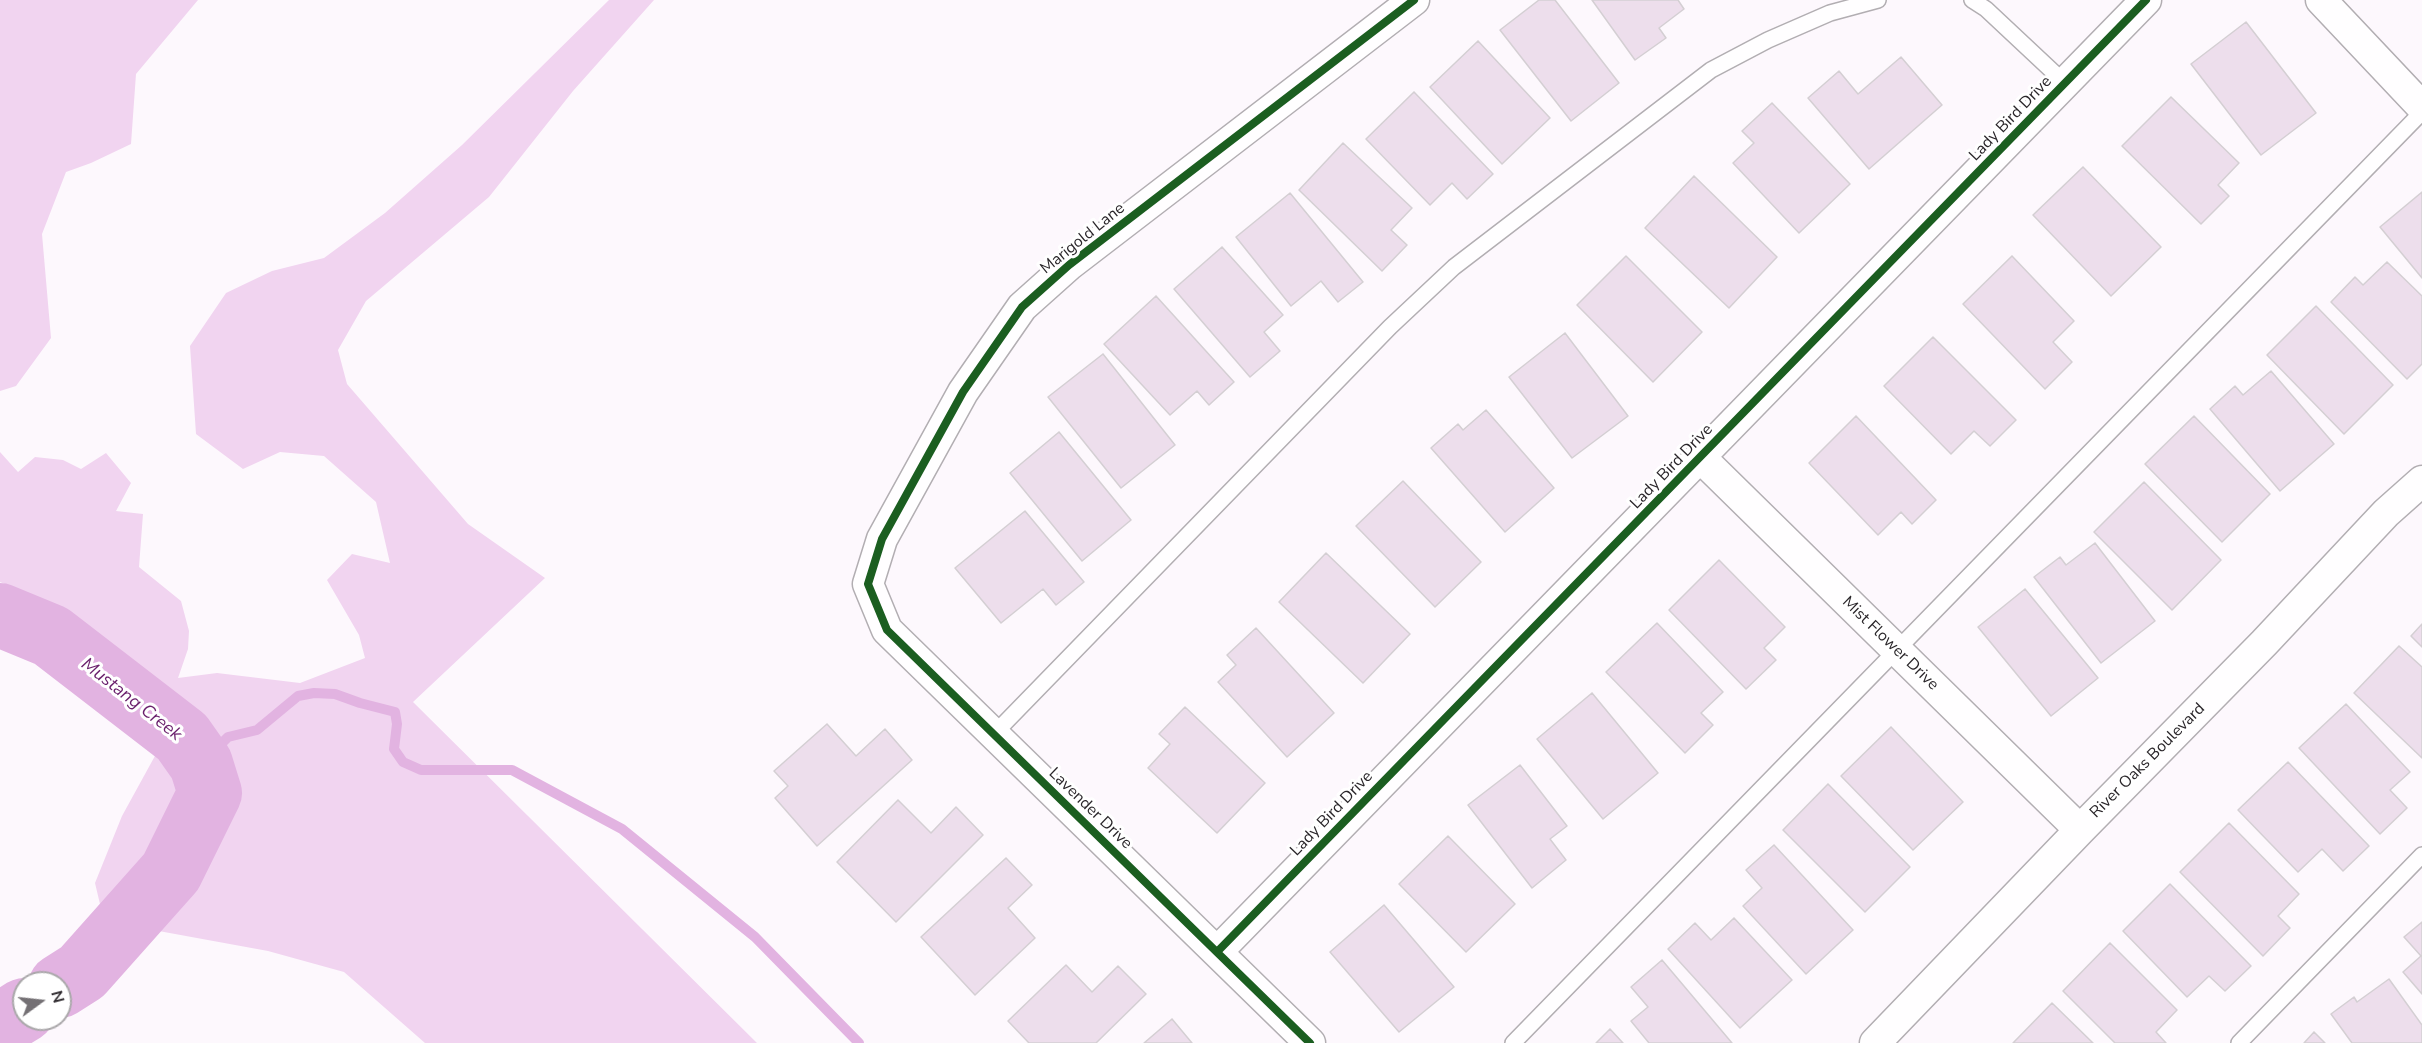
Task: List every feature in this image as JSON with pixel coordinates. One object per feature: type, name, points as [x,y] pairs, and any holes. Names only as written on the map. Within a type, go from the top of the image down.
[{"type":"street","name":"Marigold Lane","points":[[868,584],[882,539],[963,392],[1022,308],[1069,265],[1414,0]]},
{"type":"street","name":"Lady Bird Drive","points":[[1216,952],[2146,0]]},
{"type":"street","points":[[2320,0],[2422,108]]},
{"type":"street","name":"Mist Flower Drive","points":[[1700,457],[2080,830]]},
{"type":"street","name":"River Oaks Boulevard","points":[[1875,1043],[2264,643],[2386,513],[2422,480]]},
{"type":"street","name":"Lavender Drive","points":[[868,584],[887,630],[1310,1043]]},
{"type":"lane","points":[[994,734],[1390,327],[1454,267],[1711,70],[1768,40],[1830,13],[1878,0]]},
{"type":"lane","points":[[1972,0],[1986,9],[2065,83]]},
{"type":"lane","points":[[1513,1043],[2422,112]]},
{"type":"lane","points":[[2239,1043],[2422,855]]},
{"type":"shaded area","points":[[0,0],[198,0],[136,74],[131,144],[66,172],[42,234],[51,338],[16,386],[0,391]]},
{"type":"shaded area","points":[[609,0],[654,0],[573,91],[489,197],[366,301],[338,350],[347,384],[468,524],[545,578],[413,702],[757,1043],[425,1043],[344,972],[268,951],[104,921],[95,883],[122,816],[167,734],[151,689],[86,641],[41,599],[0,582],[0,452],[18,472],[35,457],[63,460],[81,469],[106,453],[131,483],[116,511],[143,514],[139,567],[181,601],[189,631],[188,649],[178,678],[217,673],[300,683],[365,658],[359,635],[327,580],[352,554],[390,563],[376,502],[324,456],[280,452],[243,469],[196,434],[190,346],[226,293],[272,271],[324,258],[385,213],[462,145]]},
{"type":"building","points":[[1539,0],[1555,0],[1619,83],[1571,121],[1500,30]]},
{"type":"building","points":[[1592,0],[1678,0],[1684,9],[1659,28],[1666,38],[1635,60]]},
{"type":"building","points":[[2246,22],[2316,113],[2261,155],[2191,64]]},
{"type":"building","points":[[1478,41],[1550,118],[1502,164],[1430,87]]},
{"type":"building","points":[[1901,57],[1942,105],[1869,169],[1808,98],[1839,71],[1858,94]]},
{"type":"building","points":[[1414,92],[1493,174],[1467,199],[1452,183],[1430,205],[1366,139]]},
{"type":"building","points":[[2171,97],[2239,163],[2218,185],[2229,196],[2201,224],[2122,146]]},
{"type":"building","points":[[1772,103],[1850,184],[1799,233],[1733,163],[1754,143],[1742,131]]},
{"type":"building","points":[[1343,143],[1412,208],[1391,230],[1407,245],[1382,271],[1299,190]]},
{"type":"building","points":[[2083,167],[2161,247],[2111,296],[2033,215]]},
{"type":"building","points":[[1694,176],[1777,257],[1729,308],[1645,228]]},
{"type":"building","points":[[2422,192],[2422,278],[2380,227]]},
{"type":"building","points":[[1290,193],[1363,282],[1338,302],[1321,281],[1291,306],[1236,237]]},
{"type":"building","points":[[1222,247],[1283,315],[1264,332],[1280,351],[1250,377],[1174,289]]},
{"type":"building","points":[[1626,256],[1702,332],[1653,382],[1577,305]]},
{"type":"building","points":[[2012,256],[2074,321],[2053,342],[2072,362],[2045,389],[1963,304]]},
{"type":"building","points":[[2387,262],[2422,296],[2422,364],[2407,379],[2331,302],[2355,277],[2363,285]]},
{"type":"building","points":[[1156,296],[1234,382],[1209,405],[1197,391],[1170,415],[1104,344]]},
{"type":"building","points":[[2316,306],[2393,385],[2344,434],[2267,355]]},
{"type":"building","points":[[1565,333],[1628,416],[1572,458],[1509,377]]},
{"type":"building","points":[[1933,337],[2016,420],[1990,446],[1974,431],[1951,454],[1884,386]]},
{"type":"building","points":[[1103,354],[1175,445],[1121,488],[1048,397]]},
{"type":"building","points":[[2271,371],[2334,444],[2280,491],[2210,409],[2235,386],[2243,395]]},
{"type":"building","points":[[1486,410],[1554,488],[1505,532],[1431,448],[1458,424],[1463,430]]},
{"type":"building","points":[[1856,416],[1936,500],[1912,524],[1901,512],[1878,535],[1809,463]]},
{"type":"building","points":[[2194,416],[2270,494],[2222,542],[2145,464]]},
{"type":"building","points":[[1059,432],[1131,520],[1082,561],[1010,473]]},
{"type":"building","points":[[1403,481],[1481,562],[1435,607],[1356,526]]},
{"type":"building","points":[[2144,482],[2221,560],[2172,610],[2094,532]]},
{"type":"building","points":[[1025,511],[1084,582],[1056,605],[1043,589],[1001,623],[955,568]]},
{"type":"building","points":[[2095,543],[2155,621],[2101,663],[2034,577],[2060,557],[2066,565]]},
{"type":"building","points":[[1326,553],[1410,634],[1363,683],[1279,602]]},
{"type":"building","points":[[1719,560],[1785,627],[1764,648],[1776,660],[1746,689],[1669,610]]},
{"type":"building","points":[[2025,589],[2098,678],[2051,716],[1978,627]]},
{"type":"building","points":[[1657,623],[1723,692],[1701,713],[1713,725],[1685,753],[1606,672]]},
{"type":"building","points":[[2422,624],[2422,647],[2411,636]]},
{"type":"building","points":[[1256,628],[1334,713],[1287,757],[1218,682],[1236,665],[1227,655]]},
{"type":"building","points":[[2399,646],[2422,667],[2422,758],[2354,693]]},
{"type":"building","points":[[1592,693],[1658,773],[1603,819],[1537,739]]},
{"type":"building","points":[[2346,704],[2410,772],[2390,790],[2407,808],[2380,834],[2299,748]]},
{"type":"building","points":[[1185,707],[1265,783],[1217,833],[1148,768],[1170,744],[1159,734]]},
{"type":"building","points":[[827,724],[856,756],[885,729],[912,760],[817,846],[775,798],[788,786],[774,771]]},
{"type":"building","points":[[1891,727],[1963,802],[1913,850],[1841,776]]},
{"type":"building","points":[[2288,762],[2369,846],[2343,871],[2322,849],[2298,872],[2238,810]]},
{"type":"building","points":[[1520,765],[1567,826],[1550,839],[1566,860],[1532,888],[1468,805]]},
{"type":"building","points":[[1828,784],[1910,867],[1865,912],[1783,830]]},
{"type":"building","points":[[898,800],[931,833],[956,807],[983,835],[896,922],[837,862]]},
{"type":"building","points":[[2229,823],[2299,894],[2278,916],[2290,928],[2263,956],[2180,872]]},
{"type":"building","points":[[1448,836],[1515,904],[1466,952],[1399,884]]},
{"type":"building","points":[[1774,845],[1853,930],[1806,974],[1743,906],[1762,888],[1746,870]]},
{"type":"building","points":[[1006,858],[1032,885],[1008,908],[1035,938],[975,995],[921,937]]},
{"type":"building","points":[[2170,884],[2251,966],[2225,991],[2209,976],[2187,997],[2123,931]]},
{"type":"building","points":[[1384,905],[1454,987],[1399,1032],[1330,952]]},
{"type":"building","points":[[1734,918],[1792,980],[1740,1028],[1668,949],[1695,923],[1711,940]]},
{"type":"building","points":[[2422,922],[2422,994],[2403,972],[2421,956],[2404,937]]},
{"type":"building","points":[[2110,943],[2177,1010],[2156,1032],[2166,1043],[2115,1043],[2063,991]]},
{"type":"building","points":[[1662,960],[1732,1043],[1649,1043],[1631,1021],[1648,1007],[1631,987]]},
{"type":"building","points":[[1066,965],[1092,992],[1118,966],[1146,994],[1096,1043],[1029,1043],[1008,1021]]},
{"type":"building","points":[[2389,979],[2422,1025],[2422,1043],[2352,1043],[2331,1014],[2354,997],[2357,1002]]},
{"type":"building","points":[[2052,1003],[2093,1043],[2013,1043]]},
{"type":"building","points":[[1172,1019],[1192,1043],[1144,1043]]},
{"type":"building","points":[[1610,1029],[1623,1043],[1596,1043]]},
{"type":"building","points":[[2314,1032],[2325,1043],[2304,1043]]},
{"type":"waterway","name":"Mustang Creek","points":[[0,615],[51,636],[182,737],[201,764],[210,793],[171,872],[82,972],[72,978]]},
{"type":"waterway","points":[[201,764],[228,737],[257,730],[298,696],[314,693],[335,694],[395,712],[397,724],[394,749],[403,762],[421,770],[512,770],[622,829],[755,937],[859,1043]]},
{"type":"waterway","name":"Mustang Creek","points":[[0,1025],[12,1018]]},
{"type":"cycle path","points":[[1310,1043],[887,630],[868,584],[882,539],[963,392],[1022,307],[1069,265],[1414,0]]},
{"type":"cycle path","points":[[1217,952],[2146,0]]}]
